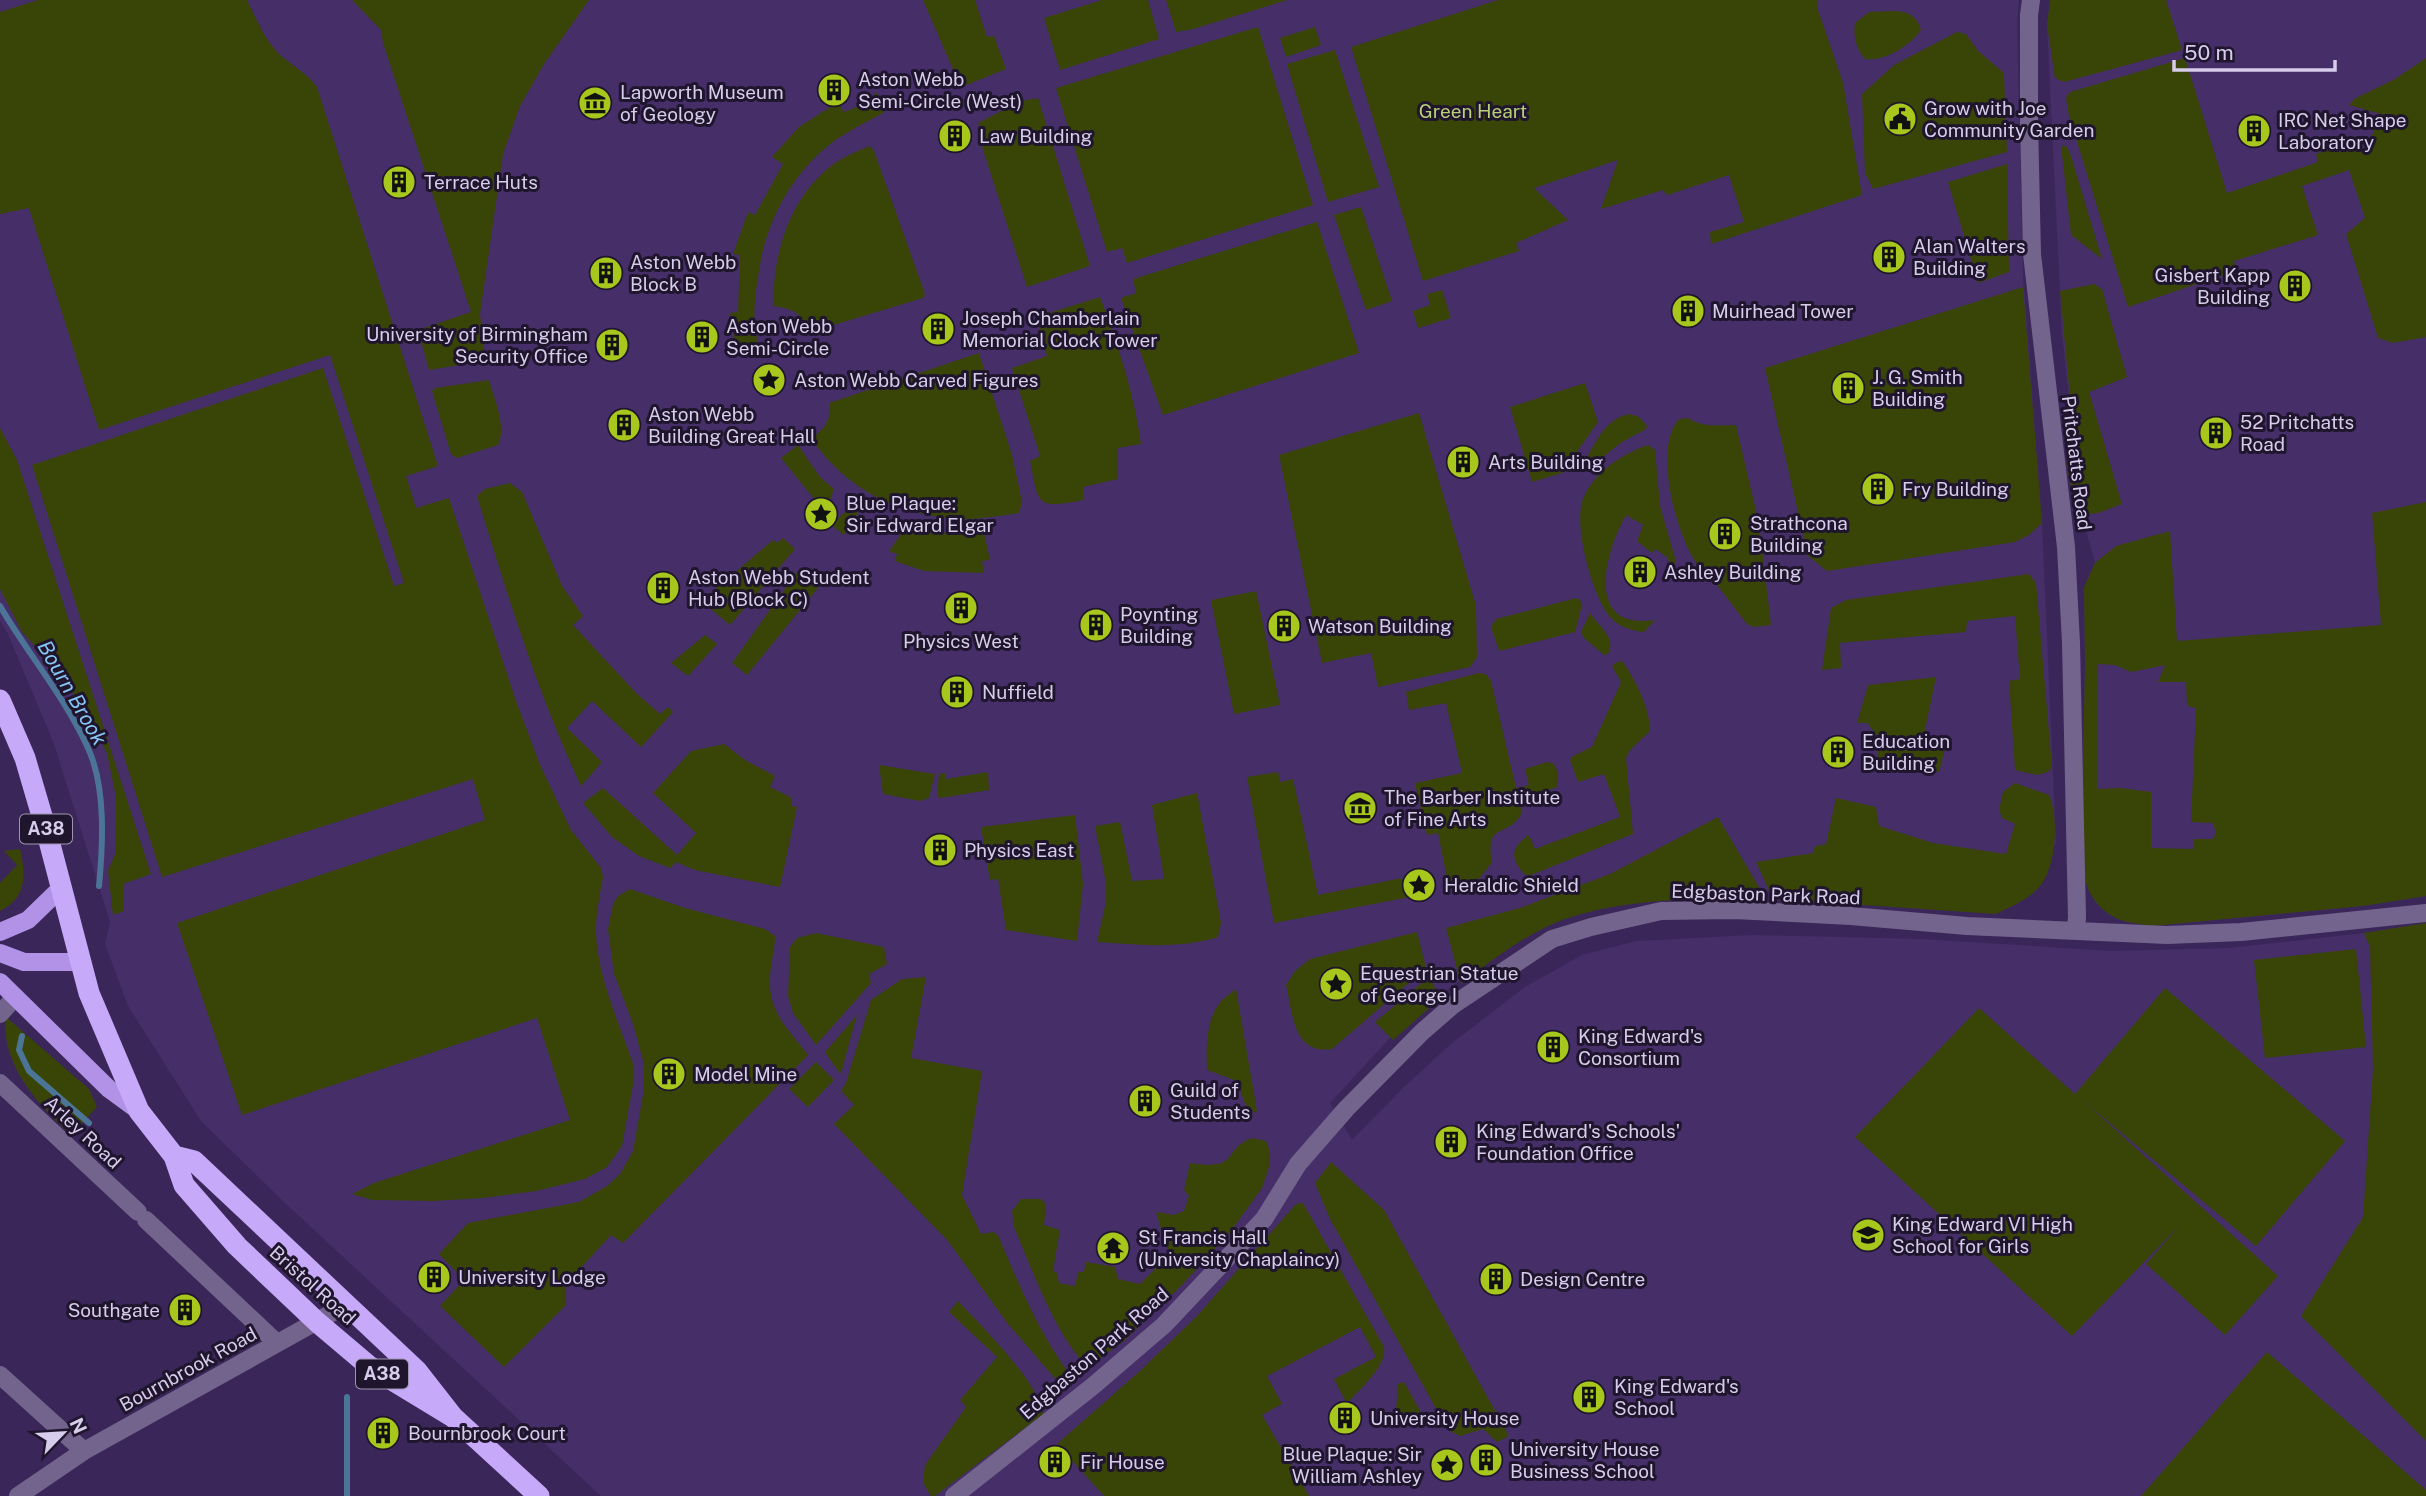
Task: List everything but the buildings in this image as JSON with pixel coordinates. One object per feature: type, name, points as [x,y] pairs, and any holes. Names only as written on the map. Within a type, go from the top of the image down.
[{"type":"highway","name":"A38","points":[[0,700],[25,758],[89,993],[139,1111]]},
{"type":"highway","name":"Bristol Road","points":[[139,1111],[174,1156],[184,1185],[237,1246],[317,1322],[369,1366],[453,1417]]},
{"type":"highway","name":"Bristol Road","points":[[174,1156],[194,1161],[417,1371],[453,1417],[539,1496]]},
{"type":"main road","points":[[0,932],[28,919],[61,889]]},
{"type":"main road","points":[[0,953],[24,962],[79,962]]},
{"type":"main road","name":"Bristol Road","points":[[0,982],[109,1089],[139,1111]]},
{"type":"street","name":"Pritchatts Road","points":[[2031,0],[2029,123],[2032,254],[2066,547],[2076,931]]},
{"type":"street","name":"Edgbaston Park Road","points":[[954,1496],[1093,1386],[1164,1325],[1264,1219],[1298,1164],[1346,1109],[1422,1032],[1453,1005],[1552,939],[1661,911],[1734,910],[1966,926],[2167,935],[2241,932],[2426,913]]},
{"type":"street","points":[[0,1014],[15,997]]},
{"type":"street","name":"Arley Road","points":[[0,1083],[277,1343]]},
{"type":"street","name":"Bournbrook Road","points":[[18,1496],[84,1451],[346,1304]]},
{"type":"street","points":[[0,1375],[84,1451]]},
{"type":"shaded area","points":[[0,0],[2019,0],[2017,21],[2023,276],[2042,523],[2056,844],[2016,863],[1818,890],[1673,892],[1545,922],[1412,1014],[1330,1103],[1352,1140],[1451,1044],[1525,987],[1582,955],[1636,941],[1753,935],[1922,939],[2112,951],[2229,948],[2364,933],[2426,923],[2426,1496],[601,1496],[285,1203],[201,1121],[128,1006],[105,944],[110,922],[54,744],[0,620]]},
{"type":"shaded area","points":[[2050,0],[2426,0],[2426,896],[2363,906],[2152,926],[2118,919],[2095,902],[2081,854],[2084,587],[2095,563],[2082,515],[2068,480],[2066,463],[2076,462],[2062,333],[2047,25]]},
{"type":"green space","points":[[38,0],[247,0],[269,42],[317,87],[438,466],[406,476],[416,508],[449,498],[540,765],[571,830],[601,868],[603,877],[597,917],[597,947],[610,999],[634,1066],[634,1079],[622,1146],[607,1167],[585,1179],[536,1191],[483,1198],[372,1200],[352,1194],[374,1183],[570,1120],[537,1018],[242,1115],[177,923],[485,820],[473,779],[162,877],[32,465],[323,368],[394,586],[404,583],[330,355],[99,430],[29,208],[0,214],[0,12]]},
{"type":"green space","points":[[352,0],[589,0],[544,64],[520,106],[503,154],[480,314],[485,361],[429,370],[418,330],[471,312],[381,30]]},
{"type":"green space","points":[[923,0],[975,0],[987,37],[994,36],[1006,69],[964,86],[959,73],[955,74]]},
{"type":"green space","points":[[1102,0],[1148,0],[1159,39],[1060,70],[1044,18]]},
{"type":"green space","points":[[1166,0],[1287,0],[1176,32]]},
{"type":"green space","name":"Green Heart","points":[[1498,0],[1817,0],[1843,83],[1862,195],[1711,244],[1710,232],[1744,222],[1729,175],[1667,195],[1663,190],[1601,209],[1618,160],[1534,188],[1568,220],[1516,243],[1519,251],[1423,281],[1351,47]]},
{"type":"green space","points":[[2050,0],[2166,0],[2182,50],[2064,82],[2055,78],[2047,25]]},
{"type":"green space","points":[[1869,12],[1907,13],[1918,22],[1921,30],[1896,52],[1880,58],[1865,59],[1859,51],[1854,28],[1855,23]]},
{"type":"green space","points":[[1258,27],[1313,205],[1127,263],[1122,248],[1107,252],[1056,88]]},
{"type":"green space","points":[[1315,27],[1321,45],[1286,57],[1280,38]]},
{"type":"green space","points":[[1957,32],[1966,34],[1978,51],[2004,73],[2007,152],[1873,189],[1865,173],[1862,94],[1894,65]]},
{"type":"green space","points":[[1335,50],[1379,187],[1328,202],[1287,64]]},
{"type":"green space","points":[[2185,58],[2227,193],[2318,162],[2316,154],[2336,147],[2341,153],[2349,146],[2365,152],[2381,114],[2349,105],[2354,99],[2395,79],[2426,58],[2426,337],[2393,343],[2378,338],[2346,234],[2365,218],[2349,170],[2302,186],[2318,235],[2234,261],[2236,271],[2128,307],[2069,116],[2066,98],[2070,92]]},
{"type":"green space","points":[[877,93],[885,109],[883,113],[823,150],[798,177],[779,207],[765,241],[757,286],[755,321],[759,347],[737,353],[730,313],[738,312],[740,255],[733,254],[748,212],[755,215],[783,164],[772,157],[799,127],[838,102],[844,112],[875,100],[874,94]]},
{"type":"green space","points":[[1038,98],[1090,266],[1027,287],[979,137],[983,135],[978,123],[1021,101]]},
{"type":"green space","points":[[2061,145],[2067,147],[2071,156],[2102,259],[2071,235]]},
{"type":"green space","points":[[870,146],[925,294],[923,298],[810,332],[796,313],[773,306],[776,267],[786,229],[804,194],[816,179],[840,160]]},
{"type":"green space","points":[[2007,164],[2009,272],[1978,283],[1948,182]]},
{"type":"green space","points":[[1361,207],[1392,301],[1366,310],[1334,215]]},
{"type":"green space","points":[[1317,222],[1359,353],[1163,415],[1121,298],[1136,293],[1133,279]]},
{"type":"green space","points":[[2094,284],[2102,289],[2127,377],[2089,392],[2122,504],[2098,513],[2082,515],[2073,496],[2066,463],[2076,462],[2060,291]]},
{"type":"green space","points":[[2023,287],[2042,523],[2029,535],[2015,542],[1827,571],[1808,556],[1765,368]]},
{"type":"green space","points":[[1442,290],[1451,318],[1418,328],[1413,311],[1430,305],[1427,294]]},
{"type":"green space","points":[[1100,297],[1130,388],[1141,444],[1118,448],[1118,479],[1083,487],[1083,500],[1048,503],[1042,501],[1035,487],[1030,461],[1040,456],[1012,368],[1047,356],[1036,317]]},
{"type":"green space","points":[[979,353],[1012,455],[1022,502],[1019,513],[957,519],[907,510],[870,494],[854,483],[838,470],[811,438],[826,423],[829,403]]},
{"type":"green space","points":[[489,380],[500,421],[498,445],[457,458],[451,454],[432,391],[435,388]]},
{"type":"green space","points":[[1585,383],[1598,422],[1562,473],[1532,482],[1510,407]]},
{"type":"green space","points":[[1419,413],[1476,606],[1477,657],[1470,667],[1378,687],[1371,653],[1322,663],[1279,455]]},
{"type":"green space","points":[[1629,414],[1639,417],[1647,426],[1646,429],[1587,467],[1585,461],[1602,432],[1614,421]]},
{"type":"green space","points":[[1688,418],[1705,425],[1736,425],[1759,524],[1771,625],[1754,627],[1747,624],[1699,567],[1683,536],[1671,493],[1668,450],[1671,433],[1679,419]]},
{"type":"green space","points":[[0,428],[17,460],[151,874],[123,884],[124,911],[113,915],[108,871],[115,854],[116,797],[107,753],[90,719],[58,671],[22,632],[0,589]]},
{"type":"green space","points":[[798,445],[820,477],[834,489],[823,518],[814,510],[819,505],[781,458]]},
{"type":"green space","points":[[1648,445],[1655,450],[1660,506],[1675,558],[1677,579],[1667,557],[1655,549],[1652,553],[1637,541],[1643,525],[1626,515],[1612,549],[1606,586],[1609,601],[1617,613],[1632,620],[1655,620],[1644,632],[1618,624],[1601,603],[1585,557],[1580,524],[1583,499],[1594,480],[1628,453]]},
{"type":"green space","points":[[510,483],[522,492],[562,586],[583,616],[573,625],[636,693],[660,714],[668,707],[673,712],[641,747],[592,701],[567,728],[602,762],[581,786],[537,679],[477,496],[485,489]]},
{"type":"green space","points":[[2426,502],[2426,896],[2363,906],[2152,926],[2122,920],[2109,914],[2101,908],[2090,892],[2083,874],[2081,854],[2084,587],[2095,563],[2116,546],[2170,531],[2177,641],[2381,625],[2372,513]],"holes":[[[2098,664],[2115,665],[2131,672],[2165,665],[2158,682],[2186,682],[2187,706],[2196,708],[2191,822],[2213,823],[2216,833],[2213,839],[2193,839],[2193,849],[2151,848],[2151,792],[2121,788],[2097,789]]]},
{"type":"green space","points":[[855,505],[859,507],[852,532],[847,529],[844,535],[830,524]]},
{"type":"green space","points":[[907,526],[927,532],[984,534],[990,560],[982,561],[984,573],[924,571],[895,561],[897,554],[889,551]]},
{"type":"green space","points":[[783,538],[795,549],[730,625],[701,601],[773,540],[777,543]]},
{"type":"green space","points":[[797,572],[818,588],[747,675],[732,663]]},
{"type":"green space","points":[[2029,574],[2036,583],[2052,767],[2048,772],[2037,775],[2015,770],[2009,681],[2020,679],[2015,616],[1967,621],[1966,632],[1840,643],[1841,668],[1822,670],[1831,608],[1846,600]]},
{"type":"green space","points":[[1256,591],[1280,705],[1234,714],[1211,600]]},
{"type":"green space","points":[[1576,598],[1582,605],[1575,632],[1499,651],[1491,627],[1496,619]]},
{"type":"green space","points":[[1590,613],[1609,637],[1608,654],[1604,655],[1584,638],[1581,632]]},
{"type":"green space","points":[[705,635],[717,644],[688,676],[671,663]]},
{"type":"green space","points":[[1622,661],[1641,694],[1650,731],[1630,750],[1626,758],[1633,834],[1531,875],[1525,875],[1514,854],[1518,844],[1529,835],[1535,849],[1620,817],[1604,774],[1578,782],[1570,760],[1592,747],[1621,682],[1612,666]]},
{"type":"green space","points":[[1479,673],[1486,674],[1491,681],[1516,788],[1529,785],[1525,769],[1547,762],[1553,763],[1558,783],[1557,787],[1519,801],[1522,812],[1517,820],[1495,835],[1490,849],[1492,862],[1480,878],[1449,888],[1438,833],[1427,835],[1415,783],[1462,773],[1446,703],[1409,710],[1406,692]]},
{"type":"green space","points":[[1936,677],[1925,730],[1934,741],[1948,737],[1939,772],[1877,757],[1877,735],[1867,723],[1857,723],[1868,685]]},
{"type":"green space","points":[[724,744],[745,760],[775,776],[770,787],[792,798],[791,806],[797,807],[780,887],[695,870],[676,862],[670,868],[639,856],[612,837],[583,803],[603,788],[677,855],[696,833],[653,793],[691,751]]},
{"type":"green space","points":[[879,765],[935,774],[929,798],[920,801],[883,794]]},
{"type":"green space","points":[[988,772],[989,790],[941,798],[937,796],[939,774],[945,773],[946,779]]},
{"type":"green space","points":[[1278,772],[1280,782],[1293,779],[1318,895],[1402,878],[1410,897],[1274,923],[1247,777]]},
{"type":"green space","points":[[2015,783],[2049,795],[2054,815],[2055,839],[2051,863],[2039,888],[2022,901],[1996,914],[1773,899],[1756,862],[1813,853],[1815,846],[1826,844],[1836,798],[1876,807],[1879,826],[1933,843],[2006,854],[2015,824],[2002,818],[1999,810],[2003,792]]},
{"type":"green space","points":[[1197,793],[1221,923],[1218,937],[1173,945],[1097,942],[1105,906],[1106,883],[1095,826],[1120,822],[1132,881],[1164,879],[1152,805]]},
{"type":"green space","points":[[1075,815],[1083,884],[1077,941],[1006,930],[998,879],[990,880],[981,827]]},
{"type":"green space","points":[[1718,817],[1764,896],[1682,899],[1624,905],[1570,917],[1523,939],[1461,984],[1446,928],[1523,907],[1610,874]]},
{"type":"green space","points":[[20,849],[23,877],[20,893],[9,906],[0,911],[0,883],[17,865],[4,851]]},
{"type":"green space","points":[[630,889],[685,908],[765,929],[775,936],[770,973],[772,1001],[787,1029],[808,1055],[623,1243],[611,1235],[566,1284],[566,1305],[504,1367],[440,1306],[464,1280],[439,1254],[468,1223],[579,1202],[607,1186],[620,1174],[633,1151],[643,1095],[644,1064],[632,1021],[614,974],[608,929],[613,904],[618,896]]},
{"type":"green space","points":[[2426,923],[2426,1441],[2301,1316],[2363,1217],[2373,1069],[2370,947],[2364,933]]},
{"type":"green space","points":[[1417,932],[1426,968],[1332,1049],[1309,1046],[1302,1039],[1293,1020],[1286,985],[1295,971],[1310,959]]},
{"type":"green space","points":[[816,933],[884,947],[887,964],[869,974],[871,983],[816,1045],[793,1013],[788,996],[790,947],[797,938]]},
{"type":"green space","points":[[2356,949],[2366,1047],[2265,1058],[2254,960]]},
{"type":"green space","points":[[926,977],[911,1058],[982,1071],[962,1195],[981,1234],[993,1232],[998,1235],[1039,1325],[1070,1375],[1071,1379],[1065,1384],[1058,1382],[1008,1324],[948,1241],[834,1124],[854,1105],[841,1091],[846,1083],[871,1000],[902,979]]},
{"type":"green space","points":[[1429,977],[1436,993],[1435,1003],[1393,1040],[1375,1022]]},
{"type":"green space","points":[[2165,988],[2345,1141],[2256,1246],[2080,1098],[2278,1276],[2225,1335],[2146,1264],[2180,1225],[2072,1336],[1855,1137],[1979,1008],[2075,1094]]},
{"type":"green space","points":[[1236,989],[1257,1111],[1255,1113],[1245,1104],[1237,1081],[1207,1070],[1209,1027],[1221,1002]]},
{"type":"green space","points":[[857,1015],[841,1073],[826,1051]]},
{"type":"green space","points":[[6,1017],[89,1089],[97,1107],[71,1135],[35,1098],[16,1068],[9,1052]]},
{"type":"green space","points":[[816,1062],[834,1080],[808,1107],[789,1089]]},
{"type":"green space","points":[[1252,1138],[1266,1141],[1270,1151],[1269,1167],[1262,1188],[1231,1231],[1182,1285],[1124,1341],[1095,1362],[1085,1364],[1054,1318],[1014,1227],[1012,1211],[1021,1199],[1041,1199],[1046,1204],[1044,1225],[1060,1230],[1053,1271],[1057,1273],[1059,1283],[1075,1286],[1078,1272],[1084,1272],[1086,1262],[1115,1267],[1118,1279],[1140,1284],[1155,1269],[1157,1262],[1167,1256],[1168,1239],[1162,1233],[1156,1212],[1174,1215],[1184,1211],[1189,1196],[1184,1190],[1190,1163],[1206,1165],[1224,1162],[1236,1148]]},
{"type":"green space","points":[[1331,1162],[1384,1210],[1509,1436],[1497,1442],[1483,1429],[1460,1436],[1448,1430],[1330,1219],[1315,1183]]},
{"type":"green space","points":[[1303,1203],[1384,1347],[1384,1355],[1377,1370],[1347,1404],[1334,1379],[1376,1357],[1360,1327],[1267,1376],[1282,1404],[1262,1415],[1309,1496],[1104,1496],[1057,1444],[1197,1316],[1296,1204]]},
{"type":"green space","points":[[958,1301],[1020,1371],[1031,1386],[1043,1414],[935,1496],[931,1496],[923,1483],[925,1465],[966,1407],[960,1400],[997,1357],[949,1312]]},
{"type":"green space","points":[[2267,1352],[2426,1490],[2426,1496],[2141,1496]]},
{"type":"green space","points":[[1404,1382],[1419,1409],[1420,1424],[1411,1426],[1400,1421],[1396,1410],[1398,1384]]},
{"type":"waterway","name":"Bourn Brook","points":[[0,606],[79,729],[94,763],[102,816],[99,886]]},
{"type":"waterway","name":"Bourn Brook","points":[[22,1036],[19,1050],[29,1071],[89,1123]]},
{"type":"waterway","name":"Bourn Brook","points":[[347,1397],[347,1496]]},
{"type":"place","name":"Aston Webb Semi-Circle (West)","points":[[834,90]]},
{"type":"place","name":"Lapworth Museum of Geology","points":[[595,103]]},
{"type":"place","name":"Grow with Joe Community Garden","points":[[1900,119]]},
{"type":"place","name":"IRC Net Shape Laboratory","points":[[2254,131]]},
{"type":"place","name":"Law Building","points":[[955,136]]},
{"type":"place","name":"Terrace Huts","points":[[399,182]]},
{"type":"place","name":"Alan Walters Building","points":[[1889,257]]},
{"type":"place","name":"Aston Webb Block B","points":[[606,273]]},
{"type":"place","name":"Gisbert Kapp Building","points":[[2295,286]]},
{"type":"place","name":"Muirhead Tower","points":[[1688,311]]},
{"type":"place","name":"Joseph Chamberlain Memorial Clock Tower","points":[[938,329]]},
{"type":"place","name":"Aston Webb Semi-Circle","points":[[702,337]]},
{"type":"place","name":"University of Birmingham Security Office","points":[[612,345]]},
{"type":"place","name":"Aston Webb Carved Figures","points":[[769,380]]},
{"type":"place","name":"J. G. Smith Building","points":[[1848,388]]},
{"type":"place","name":"Aston Webb Building Great Hall","points":[[624,425]]},
{"type":"place","name":"52 Pritchatts Road","points":[[2216,433]]},
{"type":"place","name":"Arts Building","points":[[1463,462]]},
{"type":"place","name":"Fry Building","points":[[1878,489]]},
{"type":"place","name":"Blue Plaque: Sir Edward Elgar","points":[[821,514]]},
{"type":"place","name":"Strathcona Building","points":[[1725,534]]},
{"type":"place","name":"Ashley Building","points":[[1640,572]]},
{"type":"place","name":"Aston Webb Student Hub (Block C)","points":[[663,588]]},
{"type":"place","name":"Physics West","points":[[961,608]]},
{"type":"place","name":"Poynting Building","points":[[1096,625]]},
{"type":"place","name":"Watson Building","points":[[1284,626]]},
{"type":"place","name":"Nuffield","points":[[957,692]]},
{"type":"place","name":"Education Building","points":[[1838,752]]},
{"type":"place","name":"The Barber Institute of Fine Arts","points":[[1360,808]]},
{"type":"place","name":"Physics East","points":[[940,850]]},
{"type":"place","name":"Heraldic Shield","points":[[1419,885]]},
{"type":"place","name":"Equestrian Statue of George I","points":[[1336,984]]},
{"type":"place","name":"King Edward's Consortium","points":[[1553,1047]]},
{"type":"place","name":"Model Mine","points":[[669,1074]]},
{"type":"place","name":"Guild of Students","points":[[1145,1101]]},
{"type":"place","name":"King Edward's Schools' Foundation Office","points":[[1451,1142]]},
{"type":"place","name":"King Edward VI High School for Girls","points":[[1868,1235]]},
{"type":"place","name":"St Francis Hall (University Chaplaincy)","points":[[1113,1248]]},
{"type":"place","name":"University Lodge","points":[[434,1277]]},
{"type":"place","name":"Design Centre","points":[[1496,1279]]},
{"type":"place","name":"Southgate","points":[[185,1310]]},
{"type":"place","name":"King Edward's School","points":[[1589,1397]]},
{"type":"place","name":"University House","points":[[1345,1418]]},
{"type":"place","name":"Bournbrook Court","points":[[383,1433]]},
{"type":"place","name":"University House Business School","points":[[1486,1460]]},
{"type":"place","name":"Fir House","points":[[1055,1462]]},
{"type":"place","name":"Blue Plaque: Sir William Ashley","points":[[1447,1465]]}]
